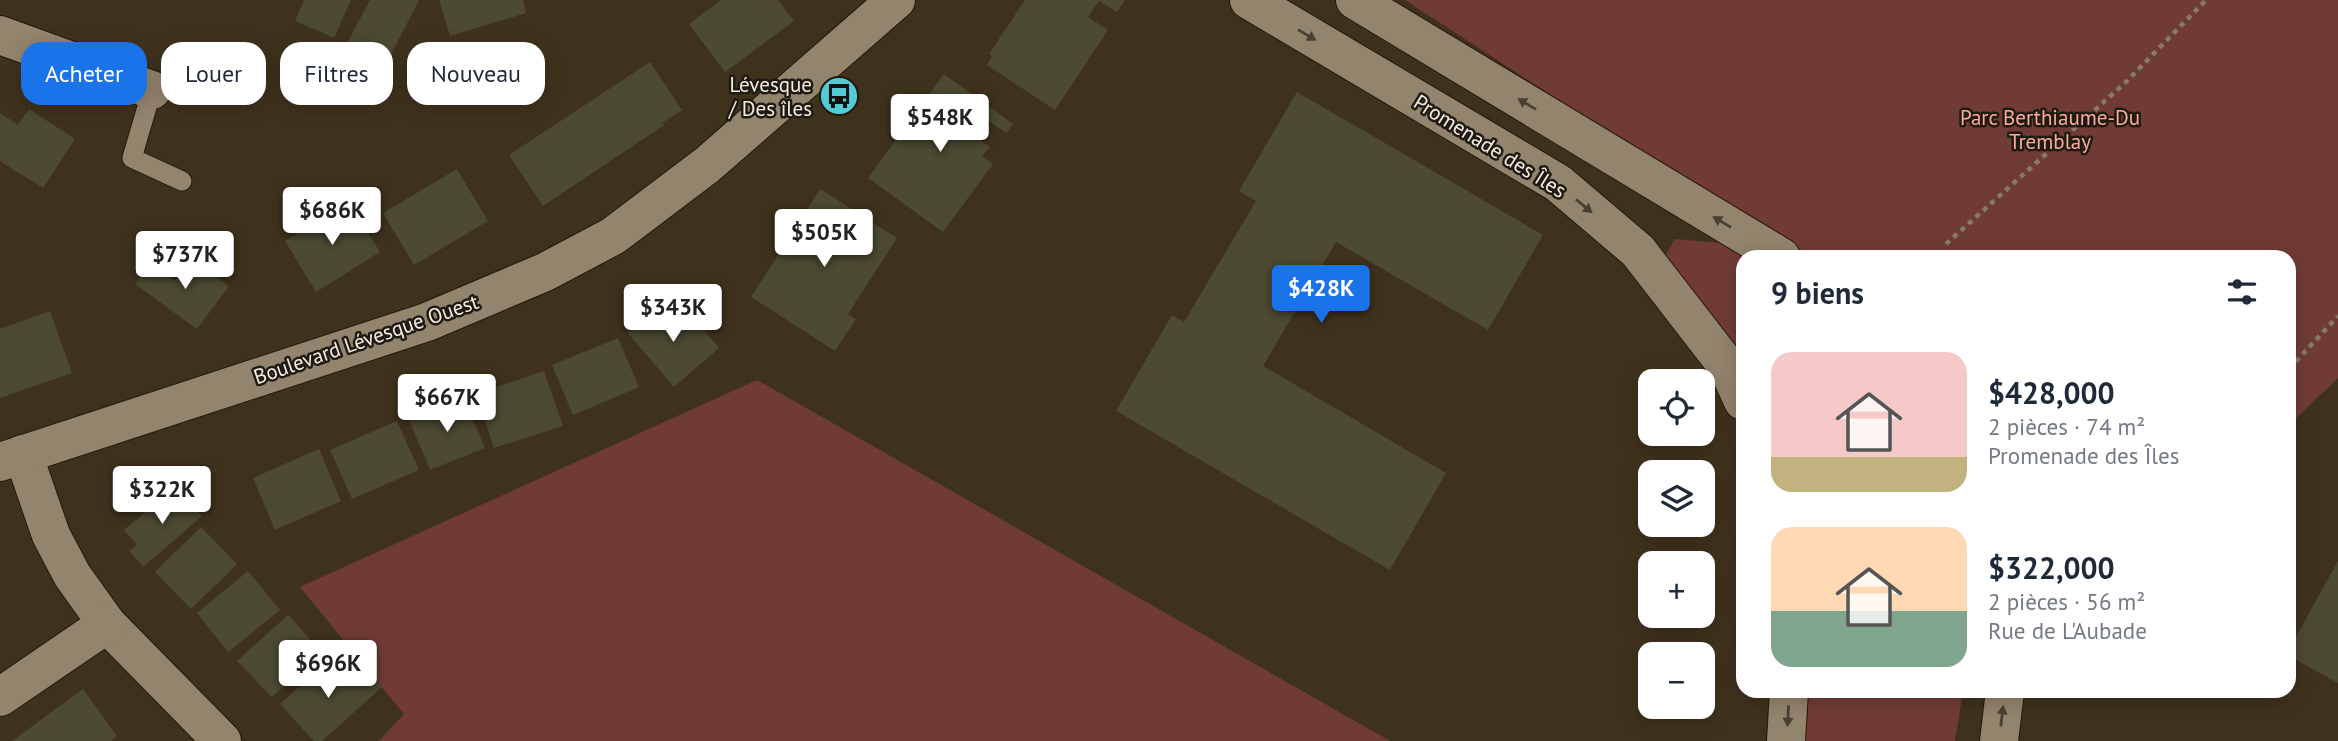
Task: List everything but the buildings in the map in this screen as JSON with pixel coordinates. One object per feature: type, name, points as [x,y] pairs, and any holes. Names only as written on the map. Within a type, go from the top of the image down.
[{"type":"street","name":"Boulevard Lévesque Ouest","points":[[11,458],[427,323],[545,272],[613,236],[707,165],[896,0]]},
{"type":"street","name":"Promenade des Îles","points":[[1249,0],[1558,183],[1638,251],[1727,366],[1736,386]]},
{"type":"street","points":[[1355,0],[1769,250]]},
{"type":"street","points":[[0,35],[152,90]]},
{"type":"street","points":[[11,458],[72,575],[107,624],[222,741]]},
{"type":"street","points":[[0,697],[107,624]]},
{"type":"street","points":[[1786,741],[1789,698]]},
{"type":"street","points":[[1998,741],[2004,698]]},
{"type":"lane","points":[[152,90],[132,158],[182,181]]},
{"type":"path","points":[[1946,244],[2126,82],[2206,0]]},
{"type":"path","points":[[2296,361],[2338,316]]},
{"type":"green space","name":"Parc Berthiaume-Du Tremblay","points":[[1405,0],[2338,0],[2338,378],[2296,418],[2296,250],[1789,250]]},
{"type":"green space","points":[[1675,239],[1733,244],[1741,250],[1736,250],[1736,356],[1662,261]]},
{"type":"green space","points":[[757,380],[1390,741],[379,741],[404,714],[300,587]]},
{"type":"green space","points":[[1805,698],[1962,698],[1955,741],[1802,741]]},
{"type":"place","name":"Lévesque / Des îles","points":[[839,96]]}]
